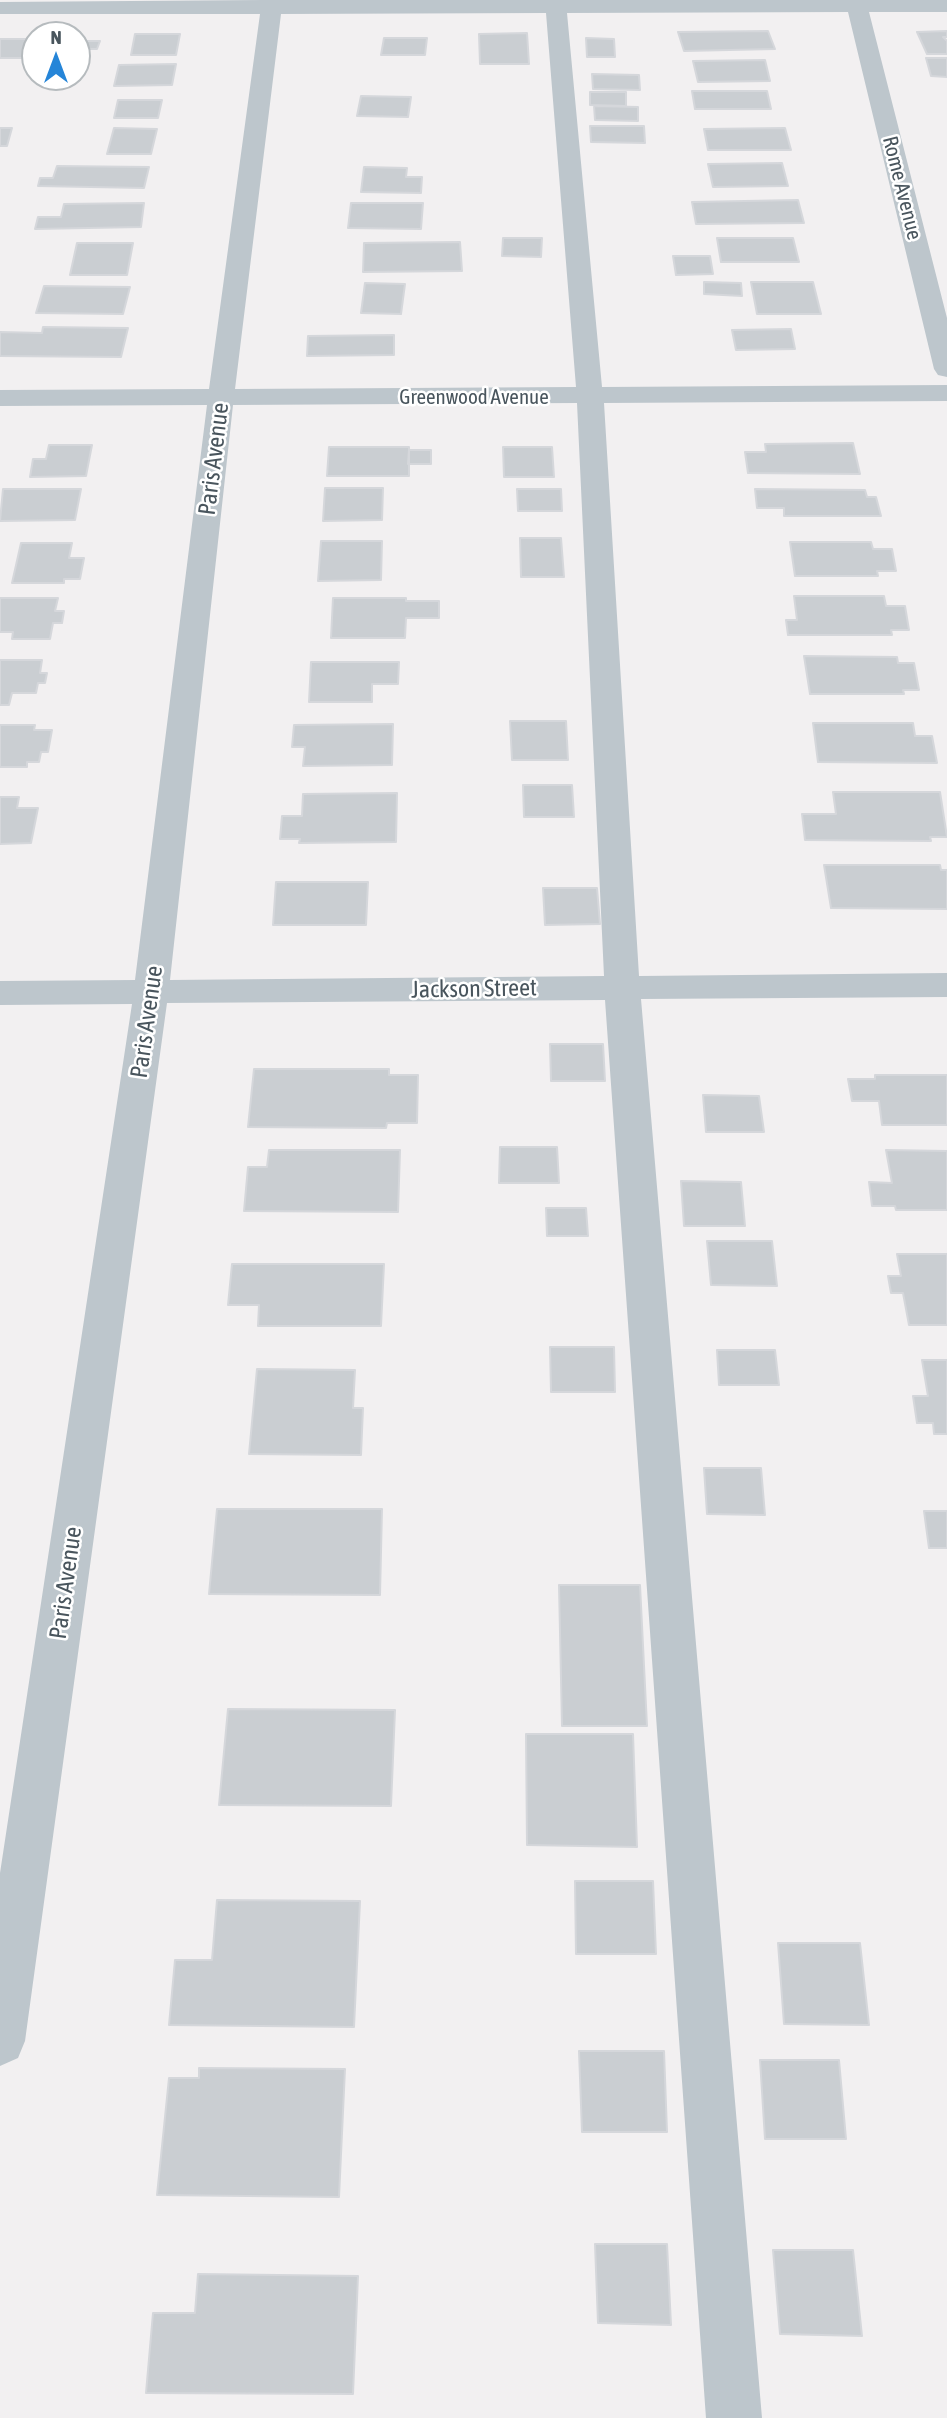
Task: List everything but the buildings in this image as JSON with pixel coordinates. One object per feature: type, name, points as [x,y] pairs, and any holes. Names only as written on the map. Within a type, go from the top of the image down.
[{"type":"street","points":[[0,8],[272,4],[556,7],[760,4],[947,6]]},
{"type":"street","name":"Paris Avenue","points":[[0,2041],[151,992],[221,398],[272,4]]},
{"type":"street","name":"Rome Avenue","points":[[857,6],[947,369]]},
{"type":"street","points":[[556,7],[590,396],[622,988],[734,2418]]},
{"type":"street","name":"Greenwood Avenue","points":[[0,398],[947,393]]},
{"type":"street","name":"Jackson Street","points":[[0,993],[947,985]]}]
